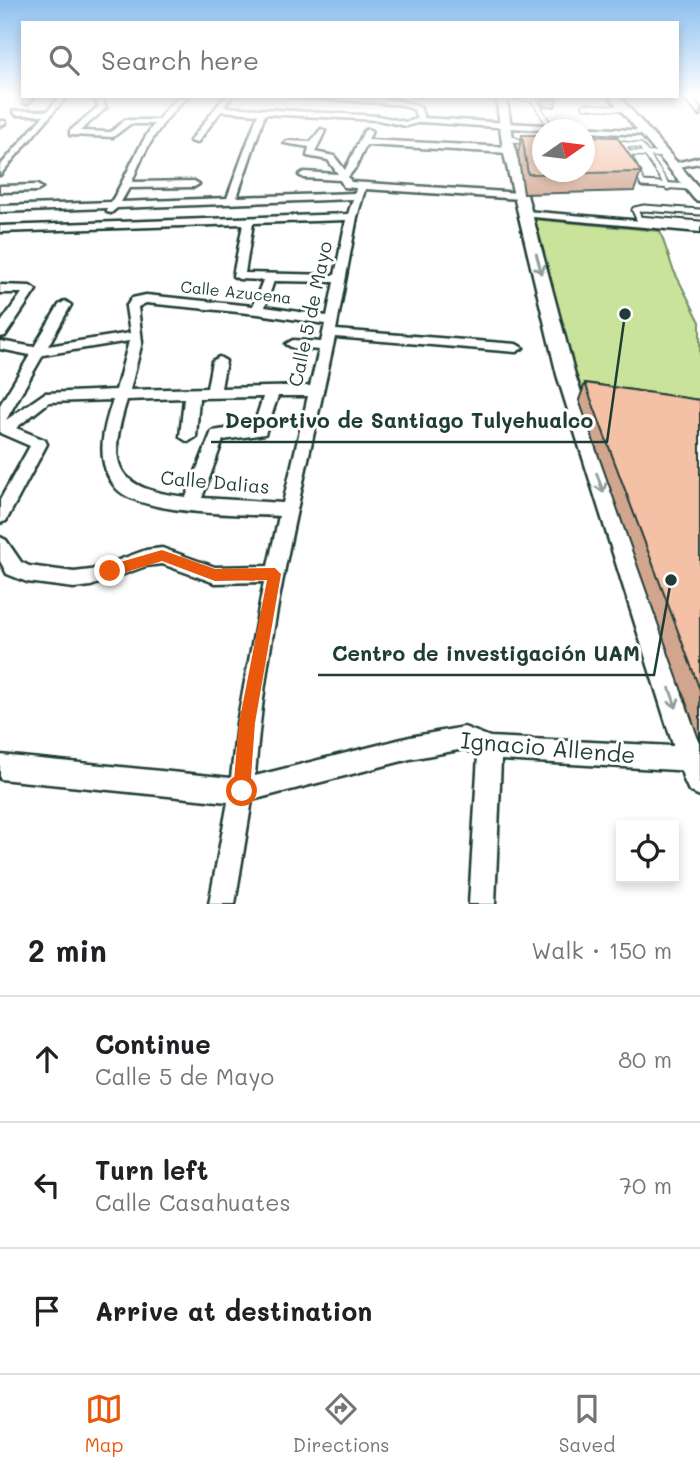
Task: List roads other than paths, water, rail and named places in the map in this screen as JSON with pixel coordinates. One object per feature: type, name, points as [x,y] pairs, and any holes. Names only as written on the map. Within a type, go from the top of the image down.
[{"type":"main road","points":[[508,137],[523,205],[577,410],[697,769]]},
{"type":"main road","points":[[649,137],[696,190]]},
{"type":"street","points":[[0,173],[5,163],[29,137]]},
{"type":"street","points":[[105,226],[113,204],[126,185],[135,161],[150,137]]},
{"type":"street","points":[[194,141],[197,137]]},
{"type":"street","points":[[231,201],[253,137]]},
{"type":"street","points":[[318,137],[310,154],[331,158],[347,186],[359,192]]},
{"type":"street","points":[[343,177],[352,167],[365,137]]},
{"type":"street","points":[[362,142],[412,145],[506,137]]},
{"type":"street","points":[[288,143],[315,145]]},
{"type":"street","points":[[407,155],[412,145]]},
{"type":"street","points":[[672,165],[700,160]]},
{"type":"street","points":[[304,174],[343,177]]},
{"type":"street","points":[[126,185],[194,184]]},
{"type":"street","points":[[0,189],[37,188]]},
{"type":"street","points":[[0,209],[231,201],[359,192],[523,205],[700,229]]},
{"type":"street","name":"Calle 5 de Mayo","points":[[222,904],[242,791],[247,723],[275,574],[359,192]]},
{"type":"street","points":[[0,229],[352,217]]},
{"type":"street","points":[[248,222],[239,276],[340,279]]},
{"type":"street","points":[[258,310],[270,276]]},
{"type":"street","points":[[0,289],[30,290],[0,333]]},
{"type":"street","name":"Calle Azucena","points":[[136,301],[258,310],[329,333]]},
{"type":"street","name":"Calle Dalias","points":[[136,301],[132,307],[136,336],[112,425],[109,451],[116,475],[128,489],[145,496],[192,503],[288,510]]},
{"type":"street","points":[[2,425],[37,352],[65,305]]},
{"type":"street","points":[[0,313],[14,313]]},
{"type":"street","points":[[293,344],[329,333],[516,348]]},
{"type":"street","points":[[0,345],[37,352],[136,336]]},
{"type":"street","points":[[213,393],[219,361]]},
{"type":"street","points":[[2,425],[45,398],[315,391]]},
{"type":"street","points":[[192,503],[217,435],[260,430],[272,392]]},
{"type":"street","points":[[188,437],[192,394]]},
{"type":"street","points":[[0,516],[39,443],[2,425]]},
{"type":"street","points":[[0,545],[13,568],[27,574],[74,580],[91,578],[146,558],[162,556],[215,575],[275,574]]},
{"type":"street","name":"Ignacio Allende","points":[[242,791],[410,748],[464,738],[490,748],[697,769]]},
{"type":"street","points":[[482,904],[490,748]]},
{"type":"street","points":[[0,767],[242,791]]},
{"type":"lane","points":[[509,137],[522,140],[532,148]]},
{"type":"lane","points":[[607,142],[639,145],[668,187]]},
{"type":"lane","points":[[623,143],[643,184],[696,190]]},
{"type":"lane","points":[[617,153],[663,155]]},
{"type":"lane","points":[[700,212],[644,208],[635,211],[640,221],[700,224]]},
{"type":"place","name":"Deportivo de Santiago Tulyehualco","points":[[625,314]]},
{"type":"place","name":"Centro de investigación UAM","points":[[671,580]]}]
